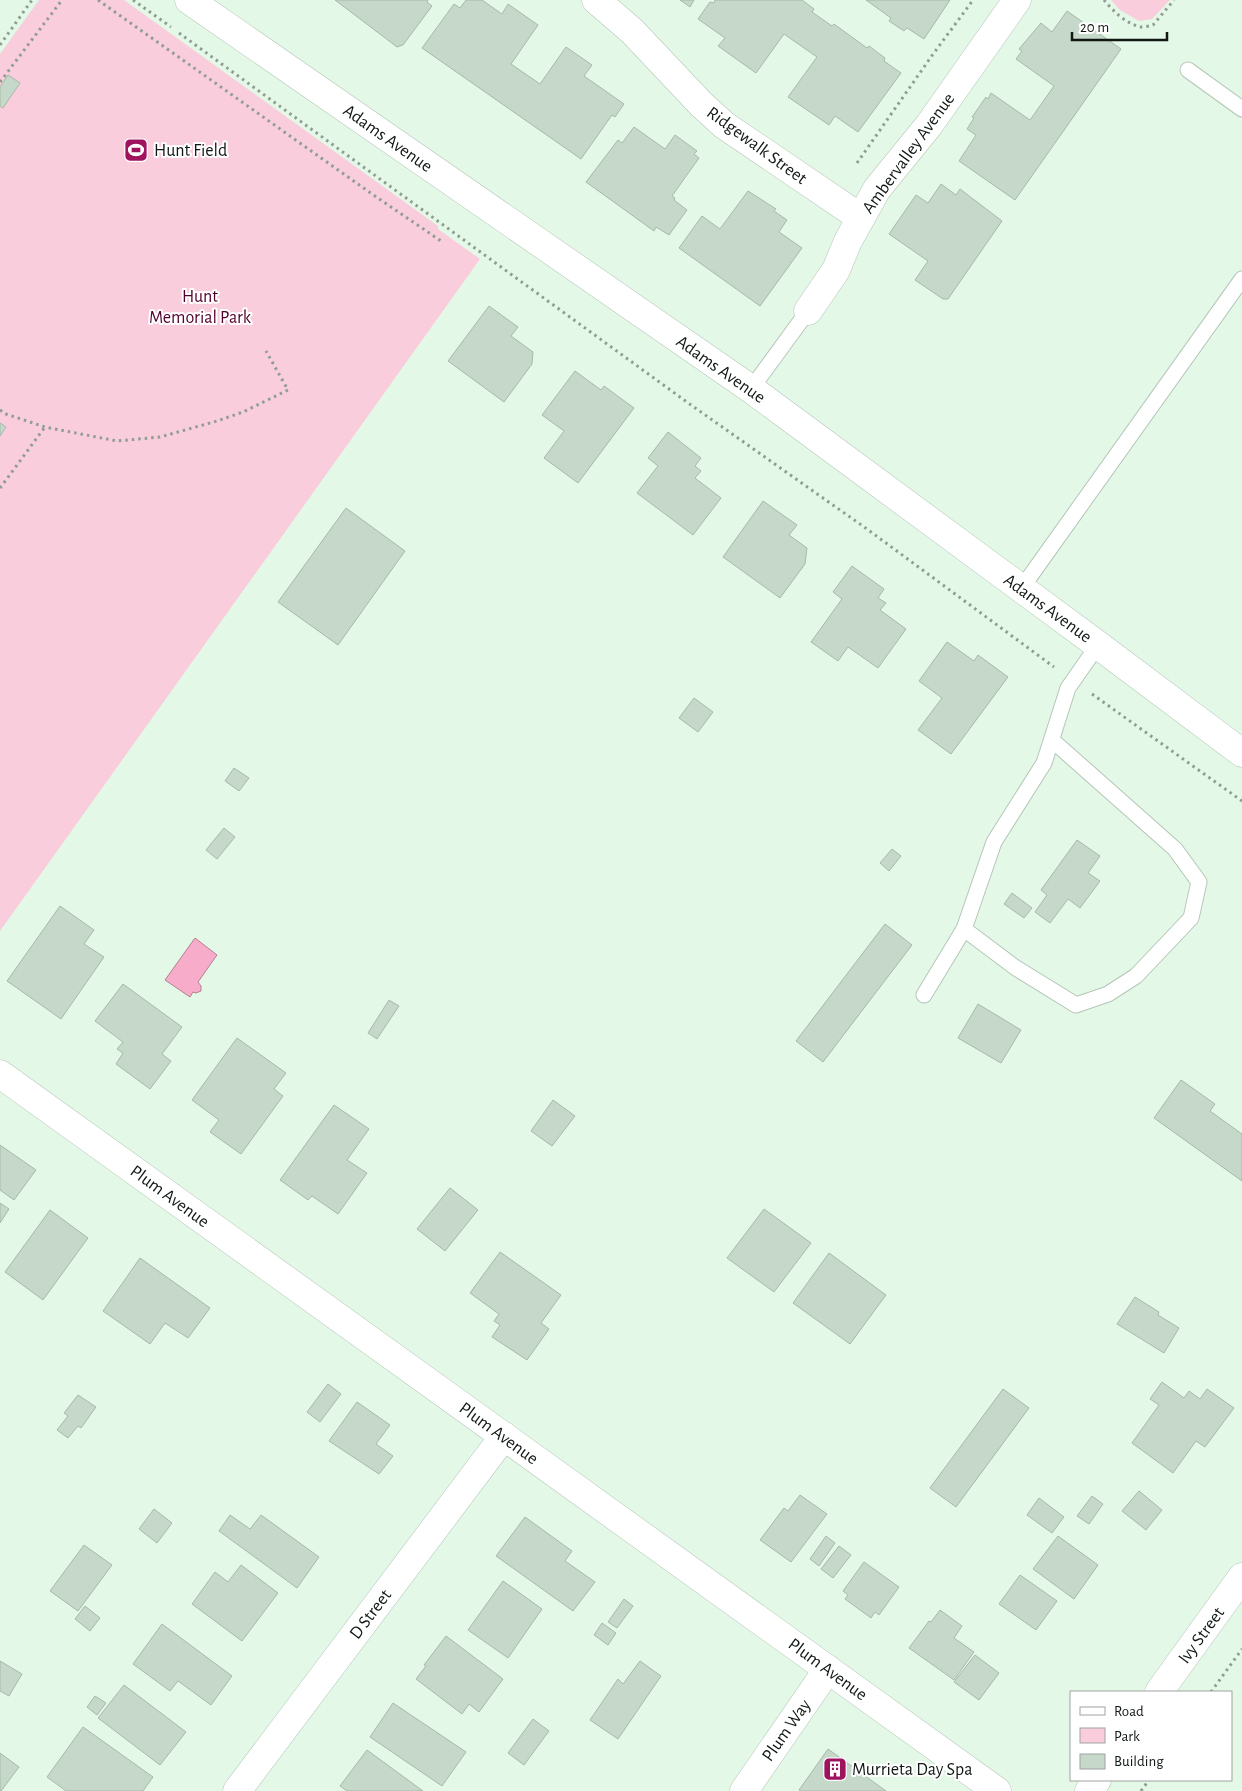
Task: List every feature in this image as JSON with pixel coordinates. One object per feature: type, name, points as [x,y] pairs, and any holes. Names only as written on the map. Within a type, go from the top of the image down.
[{"type":"street","name":"Adams Avenue","points":[[189,0],[751,389],[1242,753]]},
{"type":"street","name":"Ridgewalk Street","points":[[596,0],[632,31],[701,104],[724,125],[861,218]]},
{"type":"street","name":"Ambervalley Avenue","points":[[808,311],[836,270],[848,241],[877,189],[929,125],[1017,0]]},
{"type":"street","name":"Plum Avenue","points":[[0,1074],[998,1791]]},
{"type":"street","name":"D Street","points":[[237,1791],[504,1436]]},
{"type":"street","name":"Ivy Street","points":[[1160,1691],[1242,1577]]},
{"type":"street","name":"Plum Way","points":[[744,1791],[828,1669]]},
{"type":"lane","points":[[1188,70],[1242,109]]},
{"type":"lane","points":[[1021,589],[1242,278]]},
{"type":"lane","points":[[751,389],[808,311]]},
{"type":"lane","points":[[924,995],[964,929],[994,842],[1044,763],[1068,688],[1098,645]]},
{"type":"lane","points":[[964,929],[1016,968],[1076,1004],[1108,994],[1136,976],[1191,918],[1199,882],[1175,849],[1052,740]]},
{"type":"path","points":[[0,45],[32,0]]},
{"type":"path","points":[[0,82],[62,0]]},
{"type":"path","points":[[98,0],[441,241]]},
{"type":"path","points":[[134,0],[691,405],[867,529],[1242,801]]},
{"type":"path","points":[[832,198],[930,57],[973,0]]},
{"type":"path","points":[[1104,0],[1119,15],[1142,27],[1154,25],[1174,0]]},
{"type":"path","points":[[0,410],[6,414],[45,427],[117,440],[160,437],[217,422],[243,412],[288,390],[266,351]]},
{"type":"path","points":[[0,488],[45,427]]},
{"type":"path","points":[[1213,1691],[1242,1649]]},
{"type":"green space","name":"Hunt Memorial Park","points":[[39,0],[124,0],[438,226],[438,229],[480,259],[0,931],[0,54]]},
{"type":"green space","points":[[1111,0],[1170,0],[1152,19],[1139,21],[1120,10]]},
{"type":"shaded area","points":[[195,938],[217,955],[198,982],[201,986],[201,991],[193,992],[190,997],[165,980]]},
{"type":"building","points":[[335,0],[428,0],[427,2],[432,6],[403,45],[397,47]]},
{"type":"building","points":[[466,0],[482,0],[502,14],[508,4],[538,25],[511,64],[540,84],[566,47],[592,65],[584,76],[624,104],[615,117],[612,115],[581,159],[422,48],[454,4],[460,8]]},
{"type":"building","points":[[680,0],[694,0],[690,7]]},
{"type":"building","points":[[715,0],[802,0],[814,9],[812,12],[832,26],[834,24],[867,48],[869,46],[885,58],[884,61],[901,73],[858,132],[835,116],[829,125],[788,97],[817,57],[784,34],[756,73],[718,46],[725,38],[698,19],[710,2],[714,3]]},
{"type":"building","points":[[866,0],[950,0],[924,39],[907,28],[904,31],[889,21],[891,18]]},
{"type":"building","points":[[1067,11],[1121,49],[1015,200],[959,161],[976,135],[967,129],[974,118],[972,117],[991,93],[1030,120],[1054,86],[1016,59],[1022,51],[1019,49],[1041,23],[1052,32]]},
{"type":"building","points":[[8,75],[20,83],[3,108],[0,106],[0,87]]},
{"type":"building","points":[[634,127],[665,149],[675,135],[697,151],[694,154],[699,158],[672,196],[675,198],[674,200],[687,210],[669,235],[656,227],[654,231],[586,182],[618,140],[622,143]]},
{"type":"building","points":[[941,184],[956,195],[960,189],[1002,221],[948,299],[943,299],[915,280],[928,261],[889,234],[916,195],[928,203]]},
{"type":"building","points":[[748,191],[776,209],[774,211],[787,220],[779,232],[802,248],[760,306],[679,248],[702,216],[720,229]]},
{"type":"building","points":[[489,306],[518,327],[511,336],[533,352],[532,364],[504,402],[448,361]]},
{"type":"building","points":[[575,371],[601,390],[604,386],[634,408],[578,483],[544,458],[564,431],[542,415]]},
{"type":"building","points":[[0,423],[6,427],[0,436]]},
{"type":"building","points":[[668,432],[701,458],[695,466],[701,471],[695,478],[721,498],[693,535],[637,493],[658,466],[648,458]]},
{"type":"building","points":[[763,501],[797,525],[789,535],[807,548],[805,564],[780,598],[723,557]]},
{"type":"building","points":[[346,508],[405,551],[338,645],[278,602]]},
{"type":"building","points":[[852,566],[884,589],[878,598],[886,603],[880,610],[906,629],[878,668],[848,647],[838,661],[811,642],[842,599],[833,592]]},
{"type":"building","points":[[947,642],[974,661],[978,655],[1008,677],[951,754],[918,730],[942,698],[919,681]]},
{"type":"building","points":[[694,698],[713,712],[698,732],[679,718]]},
{"type":"building","points":[[234,768],[249,778],[239,791],[225,781]]},
{"type":"building","points":[[224,828],[235,837],[217,859],[206,850]]},
{"type":"building","points":[[1077,840],[1100,856],[1088,873],[1100,881],[1080,908],[1068,899],[1050,923],[1035,912],[1047,895],[1041,890]]},
{"type":"building","points":[[892,849],[901,856],[889,871],[880,863]]},
{"type":"building","points":[[1012,893],[1032,908],[1024,918],[1004,904]]},
{"type":"building","points":[[60,906],[94,930],[84,944],[104,957],[61,1019],[7,981]]},
{"type":"building","points":[[885,924],[912,945],[823,1062],[796,1041]]},
{"type":"building","points":[[123,984],[182,1027],[162,1054],[171,1061],[150,1089],[116,1064],[123,1053],[117,1049],[123,1042],[95,1021]]},
{"type":"building","points":[[389,1000],[399,1006],[377,1039],[368,1033]]},
{"type":"building","points":[[978,1004],[1021,1030],[1001,1063],[958,1038]]},
{"type":"building","points":[[237,1038],[286,1073],[274,1089],[283,1096],[241,1154],[210,1132],[219,1120],[192,1100]]},
{"type":"building","points":[[1181,1080],[1215,1104],[1210,1111],[1242,1134],[1242,1181],[1154,1118]]},
{"type":"building","points":[[553,1100],[575,1116],[552,1146],[531,1131]]},
{"type":"building","points":[[334,1105],[369,1129],[347,1160],[367,1173],[338,1214],[312,1196],[308,1200],[280,1180]]},
{"type":"building","points":[[0,1145],[36,1170],[14,1200],[0,1190]]},
{"type":"building","points":[[450,1188],[478,1210],[445,1251],[417,1229]]},
{"type":"building","points":[[0,1203],[9,1209],[0,1223]]},
{"type":"building","points":[[764,1209],[811,1243],[774,1292],[727,1258]]},
{"type":"building","points":[[50,1210],[88,1238],[43,1300],[5,1272]]},
{"type":"building","points":[[500,1252],[561,1295],[541,1323],[549,1329],[527,1360],[492,1337],[500,1325],[494,1321],[499,1314],[470,1293]]},
{"type":"building","points":[[829,1253],[886,1295],[850,1344],[793,1303]]},
{"type":"building","points":[[140,1258],[210,1308],[188,1338],[165,1323],[150,1344],[103,1311]]},
{"type":"building","points":[[1135,1297],[1159,1312],[1158,1315],[1179,1328],[1164,1353],[1117,1324]]},
{"type":"building","points":[[1162,1382],[1184,1398],[1189,1391],[1200,1399],[1207,1389],[1234,1408],[1205,1447],[1196,1441],[1173,1473],[1132,1443],[1159,1405],[1150,1399]]},
{"type":"building","points":[[328,1384],[341,1394],[320,1422],[307,1412]]},
{"type":"building","points":[[1003,1389],[1029,1408],[956,1507],[930,1488]]},
{"type":"building","points":[[78,1395],[96,1407],[81,1428],[78,1426],[68,1438],[57,1430],[68,1416],[64,1413]]},
{"type":"building","points":[[357,1402],[390,1425],[376,1444],[393,1456],[379,1474],[329,1441]]},
{"type":"building","points":[[1139,1491],[1162,1510],[1146,1530],[1122,1511]]},
{"type":"building","points":[[800,1495],[827,1514],[791,1562],[760,1540],[784,1508],[788,1511]]},
{"type":"building","points":[[1092,1496],[1103,1504],[1089,1524],[1077,1516]]},
{"type":"building","points":[[1039,1498],[1064,1517],[1052,1533],[1027,1515]]},
{"type":"building","points":[[154,1509],[172,1523],[157,1543],[139,1529]]},
{"type":"building","points":[[230,1515],[250,1529],[261,1515],[319,1557],[297,1588],[219,1531]]},
{"type":"building","points":[[525,1517],[572,1551],[565,1561],[595,1582],[573,1611],[496,1556]]},
{"type":"building","points":[[826,1536],[835,1543],[819,1566],[810,1559]]},
{"type":"building","points":[[1058,1536],[1098,1565],[1074,1599],[1033,1569]]},
{"type":"building","points":[[84,1545],[112,1565],[78,1611],[50,1591]]},
{"type":"building","points":[[839,1546],[851,1555],[833,1578],[821,1569]]},
{"type":"building","points":[[864,1562],[899,1587],[879,1615],[875,1612],[871,1618],[845,1599],[848,1595],[843,1591]]},
{"type":"building","points":[[241,1565],[278,1593],[242,1641],[192,1604],[215,1572],[228,1582]]},
{"type":"building","points":[[1020,1575],[1057,1601],[1036,1630],[999,1604]]},
{"type":"building","points":[[503,1581],[542,1609],[508,1658],[468,1630]]},
{"type":"building","points":[[624,1599],[633,1606],[617,1628],[608,1622]]},
{"type":"building","points":[[85,1606],[100,1618],[90,1631],[75,1619]]},
{"type":"building","points":[[940,1610],[962,1626],[954,1638],[974,1652],[954,1680],[909,1648],[929,1621],[931,1622]]},
{"type":"building","points":[[602,1623],[616,1633],[608,1645],[594,1635]]},
{"type":"building","points":[[162,1624],[232,1676],[211,1705],[178,1681],[170,1691],[133,1664]]},
{"type":"building","points":[[446,1636],[503,1679],[479,1712],[469,1704],[462,1714],[416,1679]]},
{"type":"building","points":[[975,1655],[999,1673],[979,1700],[954,1682]]},
{"type":"building","points":[[0,1661],[22,1674],[9,1696],[0,1691]]},
{"type":"building","points":[[640,1661],[661,1676],[618,1739],[590,1720],[618,1679],[623,1684]]},
{"type":"building","points":[[124,1685],[186,1732],[160,1765],[98,1718]]},
{"type":"building","points":[[95,1696],[106,1703],[97,1715],[87,1707]]},
{"type":"building","points":[[393,1703],[466,1752],[442,1786],[370,1737]]},
{"type":"building","points":[[533,1719],[549,1731],[524,1765],[508,1753]]},
{"type":"building","points":[[83,1727],[153,1777],[143,1791],[66,1791],[47,1777]]},
{"type":"building","name":"Murrieta Day Spa","points":[[828,1749],[886,1791],[799,1790]]},
{"type":"building","points":[[367,1750],[423,1791],[347,1791],[340,1786]]},
{"type":"building","points":[[0,1753],[19,1767],[1,1791],[0,1791]]},
{"type":"place","name":"Hunt Field","points":[[136,150]]},
{"type":"place","name":"Murrieta Day Spa","points":[[835,1769]]}]
